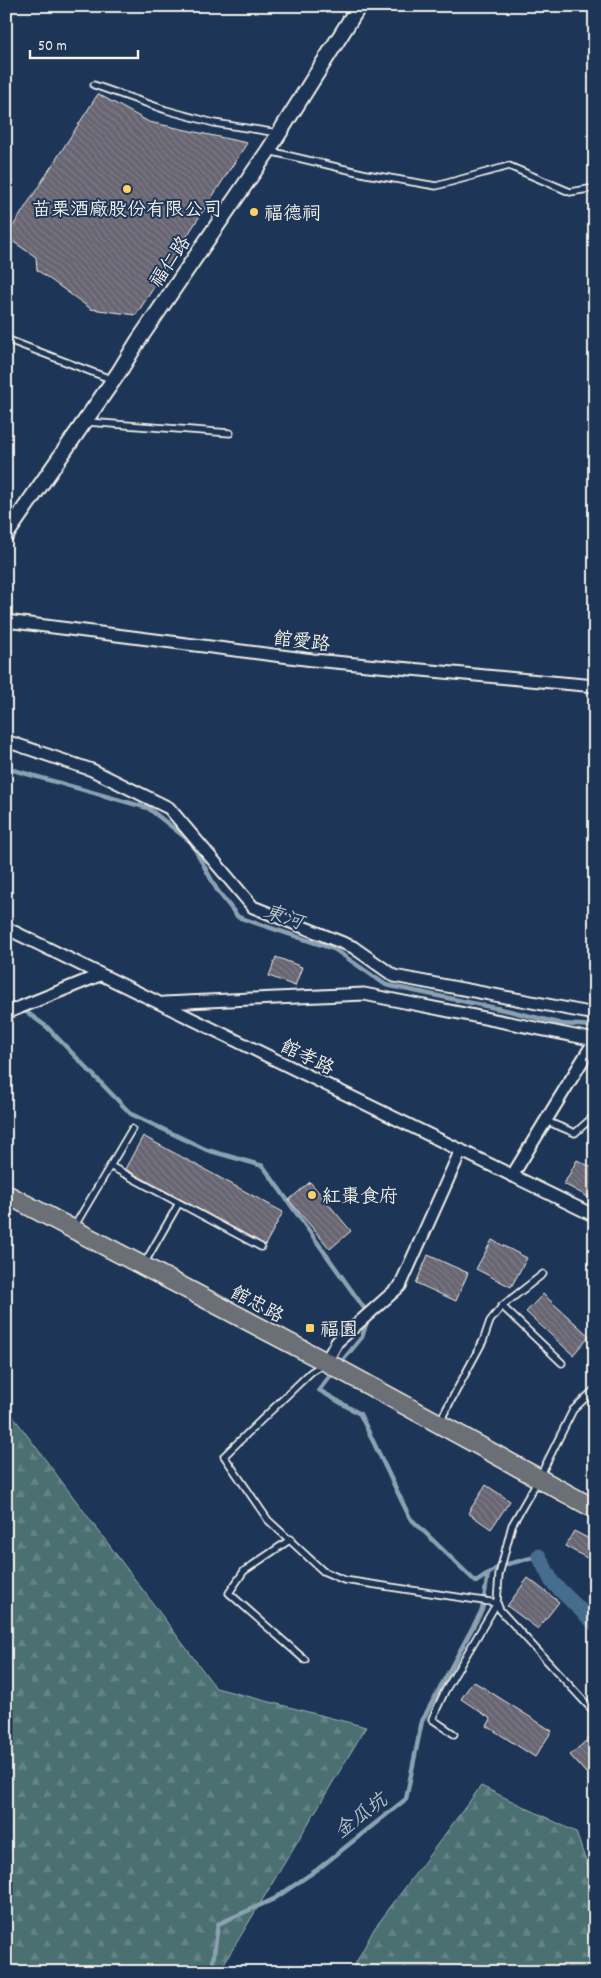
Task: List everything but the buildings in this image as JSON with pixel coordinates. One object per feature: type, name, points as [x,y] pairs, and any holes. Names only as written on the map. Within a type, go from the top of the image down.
[{"type":"main road","name":"館忠路","points":[[6,1194],[326,1362],[595,1509]]},
{"type":"street","name":"福仁路","points":[[6,535],[268,151],[359,6]]},
{"type":"street","name":"館愛路","points":[[6,621],[313,660],[595,686]]},
{"type":"street","points":[[6,741],[92,770],[169,808],[253,907],[353,948],[394,976],[595,1014]]},
{"type":"street","name":"館孝路","points":[[6,928],[595,1216]]},
{"type":"street","points":[[6,1013],[100,975]]},
{"type":"street","points":[[162,1004],[364,994],[595,1040],[512,1176]]},
{"type":"street","points":[[326,1362],[337,1342],[400,1286],[461,1150]]},
{"type":"lane","points":[[94,85],[166,110],[214,123],[279,133]]},
{"type":"lane","points":[[268,151],[366,174],[436,186],[509,166],[570,192],[595,188]]},
{"type":"lane","points":[[6,339],[113,380]]},
{"type":"lane","points":[[84,422],[230,433]]},
{"type":"lane","points":[[546,1121],[575,1132],[595,1115]]},
{"type":"lane","points":[[73,1229],[132,1130]]},
{"type":"lane","points":[[110,1166],[261,1247]]},
{"type":"lane","points":[[142,1266],[179,1203]]},
{"type":"lane","points":[[438,1423],[483,1341],[490,1321],[502,1306],[543,1274]]},
{"type":"lane","points":[[502,1306],[562,1363]]},
{"type":"lane","points":[[326,1362],[311,1372],[224,1456],[268,1520],[291,1539],[322,1571],[344,1580],[497,1603]]},
{"type":"lane","points":[[454,1734],[432,1719],[445,1691],[497,1603],[499,1575],[512,1525],[539,1478],[573,1410],[595,1389]]},
{"type":"lane","points":[[291,1539],[244,1571],[229,1593],[305,1660]]},
{"type":"lane","points":[[497,1603],[500,1610],[595,1713]]},
{"type":"green space","points":[[6,1407],[216,1688],[366,1727],[219,1972],[6,1972]]},
{"type":"green space","points":[[481,1786],[576,1832],[595,1888],[595,1972],[351,1972],[374,1929]]},
{"type":"waterway","name":"東河","points":[[6,768],[148,808],[191,842],[217,890],[238,917],[334,949],[386,985],[562,1024],[595,1026]]},
{"type":"waterway","points":[[21,1008],[47,1027],[131,1114],[207,1150],[263,1166],[369,1315],[362,1337],[339,1365]]},
{"type":"waterway","points":[[334,1371],[319,1390],[360,1414],[410,1518],[476,1582],[500,1566],[539,1556]]},
{"type":"waterway","points":[[539,1556],[552,1582],[595,1624]]},
{"type":"waterway","name":"金瓜坑","points":[[215,1972],[213,1961],[218,1924],[274,1899],[318,1869],[406,1799],[422,1721],[482,1610],[488,1574]]},
{"type":"place","name":"苗栗酒廠股份有限公司","points":[[127,189]]},
{"type":"place","name":"福德祠","points":[[254,212]]},
{"type":"place","name":"紅棗食府","points":[[312,1195]]},
{"type":"place","name":"福園","points":[[310,1328]]}]
